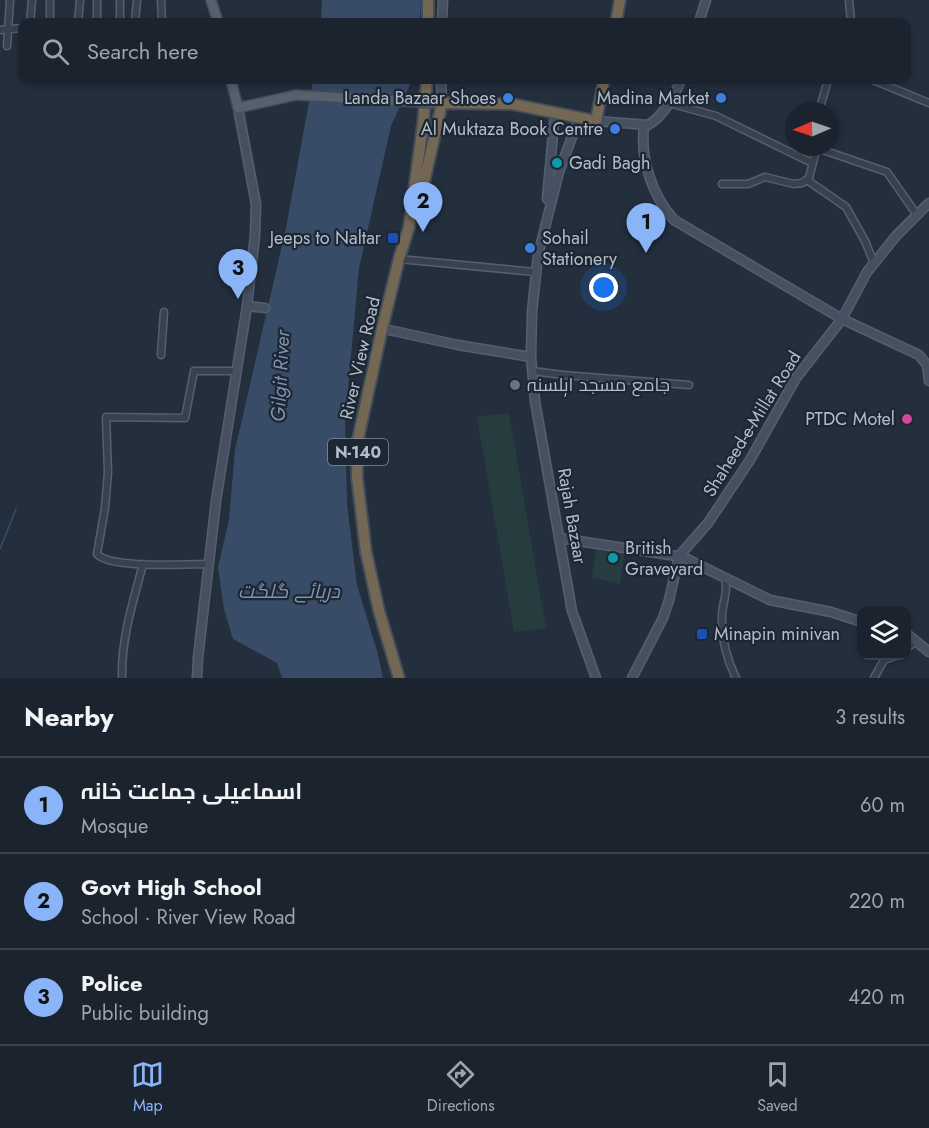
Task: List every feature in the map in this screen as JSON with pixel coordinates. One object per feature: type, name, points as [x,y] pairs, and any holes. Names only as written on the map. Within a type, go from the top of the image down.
[{"type":"highway","points":[[428,0],[428,18]]},
{"type":"highway","points":[[617,18],[620,0]]},
{"type":"highway","name":"River View Road","points":[[399,678],[379,611],[366,552],[357,477],[358,439],[399,259],[409,227],[427,84]]},
{"type":"highway","points":[[438,103],[512,104],[596,121],[603,84]]},
{"type":"highway","name":"N-140","points":[[409,227],[417,214],[438,103]]},
{"type":"main road","points":[[211,0],[216,18]]},
{"type":"main road","points":[[442,18],[443,0]]},
{"type":"main road","points":[[700,18],[706,0]]},
{"type":"main road","points":[[198,678],[198,658],[209,564],[255,242],[256,204],[232,84]]},
{"type":"main road","points":[[238,108],[296,95],[438,103],[440,84]]},
{"type":"main road","points":[[596,121],[644,126],[653,122],[669,103],[679,84]]},
{"type":"main road","points":[[554,171],[555,113]]},
{"type":"main road","points":[[554,171],[579,118]]},
{"type":"main road","points":[[644,126],[642,151],[645,163],[660,200],[674,220],[842,319],[919,355],[927,365],[929,381]]},
{"type":"main road","name":"Rajah Bazaar","points":[[554,171],[535,272],[532,371],[535,401],[572,611],[596,678]]},
{"type":"main road","name":"Shaheed-e-Millat Road","points":[[632,678],[663,618],[679,556],[708,523],[750,460],[796,378],[842,319],[867,272],[896,236],[929,203]]},
{"type":"main road","points":[[247,306],[266,308]]},
{"type":"main road","points":[[389,330],[458,345],[531,357]]},
{"type":"main road","points":[[559,538],[679,556],[723,575],[770,600],[831,612],[857,621]]},
{"type":"main road","points":[[911,637],[929,652]]},
{"type":"street","points":[[8,46],[10,0]]},
{"type":"street","points":[[30,18],[32,0]]},
{"type":"street","points":[[50,0],[50,18]]},
{"type":"street","points":[[78,18],[80,0]]},
{"type":"street","points":[[97,0],[97,18]]},
{"type":"street","points":[[120,0],[120,18]]},
{"type":"street","points":[[135,18],[137,0]]},
{"type":"street","points":[[161,0],[162,18]]},
{"type":"street","points":[[849,0],[851,18]]},
{"type":"street","points":[[0,30],[18,29]]},
{"type":"street","points":[[822,102],[827,84]]},
{"type":"street","points":[[883,84],[929,103]]},
{"type":"street","points":[[669,103],[716,116],[812,164]]},
{"type":"street","points":[[722,184],[748,184],[765,177],[794,184],[809,178],[814,156]]},
{"type":"street","points":[[839,156],[887,172],[917,215]]},
{"type":"street","points":[[807,180],[846,207],[874,263]]},
{"type":"street","points":[[399,259],[535,272]]},
{"type":"street","points":[[162,356],[164,312]]},
{"type":"street","points":[[209,564],[143,564],[107,561],[101,559],[97,554],[105,508],[108,472],[106,417],[185,418],[194,371],[237,371]]},
{"type":"street","points":[[532,371],[689,385]]},
{"type":"street","points":[[122,678],[125,637],[143,564]]},
{"type":"street","points":[[723,575],[726,586],[722,615],[724,644],[728,661],[736,678]]},
{"type":"street","points":[[911,645],[916,641]]},
{"type":"street","points":[[874,678],[884,660]]},
{"type":"green space","points":[[509,413],[546,628],[514,632],[477,417]]},
{"type":"green space","points":[[596,549],[624,554],[620,584],[592,577]]},
{"type":"water","points":[[322,0],[421,0],[420,18],[321,18]]},
{"type":"water","name":"دریائے گلگت","points":[[312,84],[410,84],[391,126],[359,268],[345,421],[347,504],[357,585],[383,678],[282,678],[277,663],[233,639],[224,609],[218,567],[229,520],[235,450],[286,228]]},
{"type":"waterway","points":[[0,549],[16,509]]},
{"type":"place","name":"Landa Bazaar Shoes","points":[[508,98]]},
{"type":"place","name":"Madina Market","points":[[721,98]]},
{"type":"place","name":"Al Muktaza Book Centre","points":[[615,129]]},
{"type":"place","name":"Gadi Bagh","points":[[557,163]]},
{"type":"place","name":"Govt High School","points":[[423,232]]},
{"type":"place","name":"Jeeps to Naltar","points":[[393,238]]},
{"type":"place","name":"Sohail Stationery","points":[[530,248]]},
{"type":"place","name":"اسماعیلی جماعت خانہ","points":[[646,253]]},
{"type":"place","name":"Police","points":[[238,299]]},
{"type":"place","name":"جامع مسجد اہلسنہ","points":[[515,385]]},
{"type":"place","name":"PTDC Motel","points":[[907,419]]},
{"type":"place","name":"British Graveyard","points":[[613,558]]},
{"type":"place","name":"Minapin minivan","points":[[702,634]]},
{"type":"water label","name":"Gilgit River","points":[[280,376]]}]
